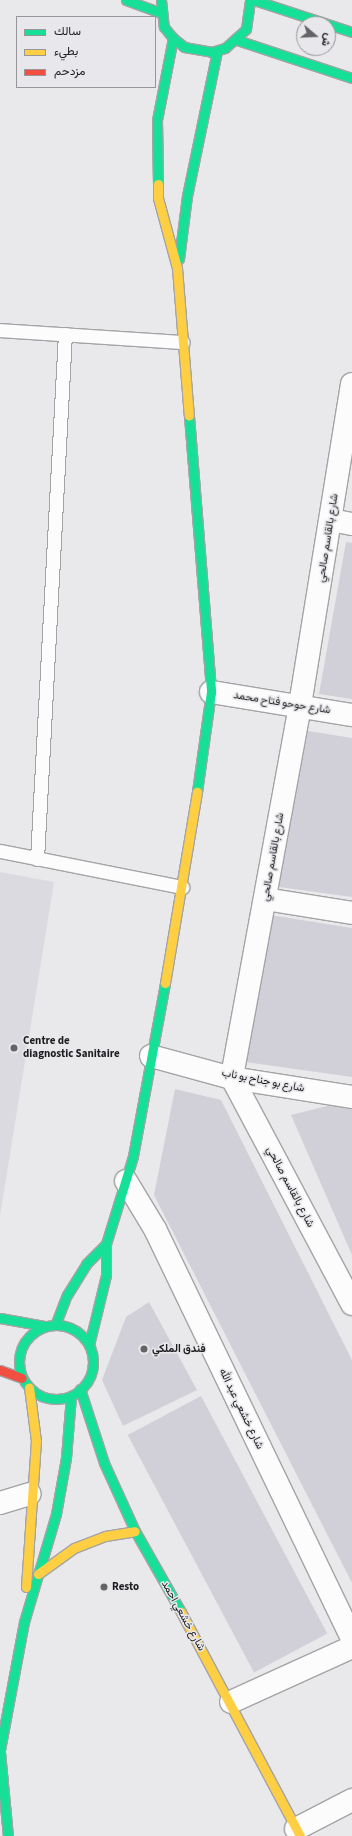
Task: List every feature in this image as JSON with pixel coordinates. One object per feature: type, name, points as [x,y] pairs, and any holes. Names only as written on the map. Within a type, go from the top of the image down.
[{"type":"street","points":[[126,0],[161,13]]},
{"type":"street","points":[[161,0],[161,13],[164,27],[173,38],[184,47],[197,52],[217,51],[237,40],[246,29],[250,16],[250,0]]},
{"type":"street","points":[[254,0],[352,32]]},
{"type":"street","points":[[28,1387],[48,1398],[71,1396],[80,1389],[92,1370],[89,1345],[106,1275],[106,1244],[134,1156],[182,887],[211,692],[177,268],[158,190],[157,120],[173,38]]},
{"type":"street","points":[[237,40],[352,78]]},
{"type":"street","points":[[177,268],[187,196],[217,51]]},
{"type":"street","name":"شارع بالقاسم صالحي","points":[[352,384],[342,522],[300,706],[266,899],[232,1078],[345,1277],[352,1304]]},
{"type":"street","name":"شارع حوحو فتاح محمد","points":[[211,692],[352,715]]},
{"type":"street","points":[[266,899],[352,913]]},
{"type":"street","name":"شارع بو جناح بو ناب","points":[[151,1056],[232,1078],[352,1097]]},
{"type":"street","name":"شارع خشعي عبد الله","points":[[126,1181],[155,1229],[352,1639]]},
{"type":"street","points":[[56,1323],[67,1295],[86,1264],[106,1244]]},
{"type":"street","points":[[0,1318],[46,1326]]},
{"type":"street","points":[[24,1622],[30,1494],[36,1442],[28,1387],[22,1378],[20,1353],[25,1341],[46,1326],[56,1323],[70,1328],[89,1345]]},
{"type":"street","points":[[0,1370],[22,1378]]},
{"type":"street","name":"شارع خشعي احمد","points":[[80,1389],[104,1463],[135,1531],[231,1702],[298,1832]]},
{"type":"street","points":[[8,1836],[0,1751],[24,1622],[56,1514],[66,1458],[71,1396]]},
{"type":"street","points":[[0,1504],[30,1494]]},
{"type":"street","points":[[38,1574],[74,1548],[105,1536],[135,1531]]},
{"type":"street","points":[[231,1702],[352,1647]]},
{"type":"street","points":[[298,1832],[352,1800]]},
{"type":"lane","points":[[0,330],[182,342]]},
{"type":"lane","points":[[37,859],[65,334]]},
{"type":"lane","points":[[0,851],[182,887]]},
{"type":"shaded area","name":"Centre de diagnostic Sanitaire","points":[[0,872],[54,882],[0,1216]]},
{"type":"building","points":[[346,542],[352,543],[352,699],[319,694]]},
{"type":"building","points":[[308,731],[352,738],[352,897],[279,887]]},
{"type":"building","points":[[270,915],[352,928],[352,1077],[246,1062]]},
{"type":"building","points":[[175,1089],[221,1100],[352,1360],[352,1583],[154,1195]]},
{"type":"building","points":[[335,1104],[352,1107],[352,1255],[291,1115]]},
{"type":"building","name":"فندق الملكي","points":[[149,1302],[197,1390],[123,1426],[102,1380],[126,1317]]},
{"type":"building","points":[[201,1396],[327,1634],[254,1672],[128,1435]]},
{"type":"traffic: fast","points":[[126,0],[161,13]]},
{"type":"traffic: fast","points":[[161,0],[164,27],[173,38],[184,47],[211,52],[225,48],[246,29],[250,0]]},
{"type":"traffic: fast","points":[[254,0],[352,32]]},
{"type":"traffic: fast","points":[[158,184],[157,120],[173,38]]},
{"type":"traffic: fast","points":[[237,40],[352,78]]},
{"type":"traffic: fast","points":[[179,259],[187,196],[217,51]]},
{"type":"traffic: fast","points":[[189,416],[211,692],[197,792]]},
{"type":"traffic: fast","points":[[89,1345],[106,1275],[106,1244],[133,1156],[165,983]]},
{"type":"traffic: fast","points":[[56,1323],[67,1295],[86,1264],[106,1244]]},
{"type":"traffic: fast","points":[[0,1318],[45,1326]]},
{"type":"traffic: fast","points":[[56,1325],[70,1328],[82,1336],[90,1348],[93,1362],[90,1376],[82,1388],[70,1396],[56,1399],[42,1396],[30,1388],[22,1376],[19,1362],[22,1348],[30,1336],[42,1328],[56,1325]]},
{"type":"traffic: fast","points":[[80,1389],[104,1463],[135,1531],[181,1612]]},
{"type":"traffic: fast","points":[[0,1750],[24,1622],[56,1514],[66,1458],[71,1396]]},
{"type":"traffic: fast","points":[[0,1752],[8,1836]]},
{"type":"traffic: slow","points":[[158,184],[158,198],[177,268],[189,416]]},
{"type":"traffic: slow","points":[[165,983],[197,792]]},
{"type":"traffic: slow","points":[[26,1587],[36,1441],[29,1387]]},
{"type":"traffic: slow","points":[[38,1574],[74,1548],[105,1536],[135,1531]]},
{"type":"traffic: slow","points":[[181,1612],[300,1836]]},
{"type":"traffic: jam","points":[[0,1370],[22,1378]]},
{"type":"place","name":"Centre de diagnostic Sanitaire","points":[[14,1048]]},
{"type":"place","name":"فندق الملكي","points":[[144,1349]]},
{"type":"place","name":"Resto","points":[[104,1587]]}]
